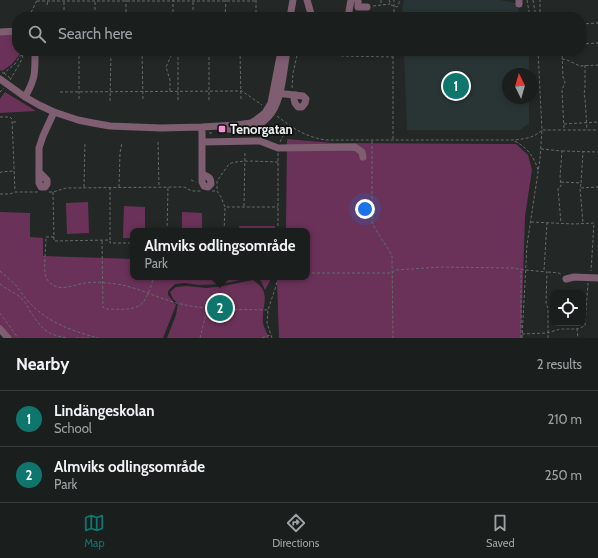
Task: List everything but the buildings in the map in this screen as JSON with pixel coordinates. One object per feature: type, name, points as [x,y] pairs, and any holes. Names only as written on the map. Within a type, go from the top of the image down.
[{"type":"street","points":[[291,12],[293,0]]},
{"type":"street","points":[[307,0],[311,12]]},
{"type":"street","points":[[349,12],[351,0]]},
{"type":"street","points":[[358,0],[358,7],[367,7]]},
{"type":"street","points":[[0,32],[12,32]]},
{"type":"street","points":[[25,97],[34,78],[35,56]]},
{"type":"street","points":[[277,93],[281,56]]},
{"type":"street","points":[[2,75],[25,97],[54,112],[78,120],[110,126],[161,128],[237,125],[251,123],[265,113],[277,93],[286,56]]},
{"type":"street","points":[[277,93],[294,95]]},
{"type":"street","points":[[39,172],[39,148],[54,112]]},
{"type":"street","points":[[202,127],[202,174]]},
{"type":"street","points":[[202,142],[260,141],[278,148],[355,147],[362,152],[363,157]]},
{"type":"street","points":[[566,279],[574,277],[592,278]]},
{"type":"street","points":[[0,329],[8,338]]},
{"type":"path","points":[[173,0],[173,12]]},
{"type":"path","points":[[32,12],[37,1],[173,0],[256,1],[256,12]]},
{"type":"path","points":[[380,0],[381,5]]},
{"type":"path","points":[[394,0],[394,12]]},
{"type":"path","points":[[394,7],[398,6],[400,0]]},
{"type":"path","points":[[527,0],[529,12]]},
{"type":"path","points":[[533,0],[535,12]]},
{"type":"path","points":[[540,0],[540,12]]},
{"type":"path","points":[[46,5],[48,1]]},
{"type":"path","points":[[64,1],[64,12]]},
{"type":"path","points":[[95,1],[95,12]]},
{"type":"path","points":[[126,1],[126,12]]},
{"type":"path","points":[[193,1],[193,12]]},
{"type":"path","points":[[225,12],[226,1]]},
{"type":"path","points":[[367,7],[390,4],[394,7]]},
{"type":"path","points":[[586,24],[598,23]]},
{"type":"path","points":[[586,44],[598,43]]},
{"type":"path","points":[[2,75],[15,64],[20,56]]},
{"type":"path","points":[[9,80],[24,56]]},
{"type":"path","points":[[79,56],[79,101]]},
{"type":"path","points":[[110,101],[111,56]]},
{"type":"path","points":[[142,56],[142,100]]},
{"type":"path","points":[[170,92],[170,80],[166,66],[171,56]]},
{"type":"path","points":[[178,56],[178,100]]},
{"type":"path","points":[[209,56],[209,100]]},
{"type":"path","points":[[240,56],[240,100]]},
{"type":"path","points":[[294,95],[293,73],[297,56]]},
{"type":"path","points":[[341,56],[393,57],[393,140]]},
{"type":"path","points":[[521,338],[525,270],[541,150],[542,130],[538,56]]},
{"type":"path","points":[[564,130],[562,90],[565,82],[563,77],[562,59],[568,60],[580,66],[598,65]]},
{"type":"path","points":[[585,66],[584,94],[587,130]]},
{"type":"path","points":[[2,75],[11,78]]},
{"type":"path","points":[[0,92],[1,89],[4,88]]},
{"type":"path","points":[[60,92],[242,91],[262,106]]},
{"type":"path","points":[[278,116],[290,126],[307,135],[326,140],[513,140],[529,138],[542,130],[598,130]]},
{"type":"path","points":[[0,117],[10,117],[12,119],[15,192]]},
{"type":"path","points":[[12,122],[18,122]]},
{"type":"path","points":[[563,124],[598,122]]},
{"type":"path","points":[[278,228],[278,148],[284,134],[290,126]]},
{"type":"path","points":[[372,140],[372,222],[392,256],[393,338]]},
{"type":"path","points":[[513,140],[528,150],[536,162],[538,170]]},
{"type":"path","points":[[84,188],[85,142]]},
{"type":"path","points":[[119,188],[120,153],[122,142]]},
{"type":"path","points":[[158,142],[159,187]]},
{"type":"path","points":[[541,150],[598,152]]},
{"type":"path","points":[[561,223],[558,188],[561,186],[562,151]]},
{"type":"path","points":[[244,206],[245,152]]},
{"type":"path","points":[[583,152],[580,188],[583,223]]},
{"type":"path","points":[[224,228],[225,207],[217,191],[217,181],[229,164],[232,162],[278,162]]},
{"type":"path","points":[[0,173],[13,171]]},
{"type":"path","points":[[560,182],[581,183]]},
{"type":"path","points":[[47,192],[53,192],[66,188],[159,187],[184,187],[192,191],[205,191]]},
{"type":"path","points":[[167,228],[168,187]]},
{"type":"path","points":[[580,188],[598,187]]},
{"type":"path","points":[[110,188],[110,243],[130,243]]},
{"type":"path","points":[[211,191],[217,191]]},
{"type":"path","points":[[0,194],[10,194],[15,192],[42,192]]},
{"type":"path","points":[[53,192],[54,241],[110,240]]},
{"type":"path","points":[[225,207],[278,207]]},
{"type":"path","points":[[531,222],[598,222]]},
{"type":"path","points":[[544,271],[547,223]]},
{"type":"path","points":[[522,334],[548,333],[560,329],[577,329],[585,326],[592,278],[594,223]]},
{"type":"path","points":[[54,237],[46,237],[46,276],[49,282],[55,286],[63,288],[85,283],[124,285],[178,303],[208,309],[268,310]]},
{"type":"path","points":[[102,240],[103,307],[105,309],[135,308],[144,302],[153,280]]},
{"type":"path","points":[[310,273],[392,273],[396,270],[440,268],[513,268],[559,273],[566,279]]},
{"type":"path","points":[[521,270],[521,338]]},
{"type":"path","points":[[0,271],[13,282],[28,302],[48,319],[98,338]]},
{"type":"path","points":[[547,272],[546,304],[548,308],[548,338]]},
{"type":"path","points":[[272,338],[267,323],[268,310],[277,280]]},
{"type":"path","points":[[0,284],[23,299],[37,322],[44,330],[50,334],[66,338]]},
{"type":"path","points":[[200,338],[208,309]]},
{"type":"path","points":[[0,313],[18,338]]},
{"type":"path","points":[[577,329],[578,338]]},
{"type":"path","points":[[262,338],[270,334]]},
{"type":"path","points":[[76,338],[89,338]]},
{"type":"shaded area","points":[[404,0],[500,0],[516,3],[519,12],[402,12]]},
{"type":"shaded area","points":[[12,33],[12,56],[18,56],[11,65],[2,71],[0,70],[0,34]]},
{"type":"shaded area","points":[[404,56],[529,56],[529,68],[502,68],[502,104],[529,104],[529,123],[520,130],[407,130]]},
{"type":"shaded area","points":[[5,92],[36,111],[0,113],[0,99]]},
{"type":"shaded area","points":[[287,139],[332,143],[516,144],[528,155],[532,170],[525,216],[521,338],[279,338],[277,280],[310,280],[310,228],[286,228]]},
{"type":"shaded area","points":[[88,202],[89,233],[67,234],[66,203]]},
{"type":"shaded area","points":[[124,206],[145,207],[145,228],[130,228],[130,238],[123,238]]},
{"type":"shaded area","points":[[0,212],[30,213],[30,237],[43,238],[43,256],[130,259],[130,280],[240,280],[222,284],[175,284],[168,291],[168,295],[176,305],[163,338],[11,338],[0,328]]},
{"type":"shaded area","points":[[182,212],[202,213],[202,228],[182,228]]},
{"type":"shaded area","points":[[239,226],[275,226],[275,228],[239,228]]},
{"type":"shaded area","points":[[253,280],[263,290],[265,299],[263,323],[269,338],[167,338],[176,315],[178,303],[173,299],[170,292],[176,287],[187,286],[206,288]]},
{"type":"shaded area","points":[[259,280],[270,280],[265,290],[261,281]]},
{"type":"place","name":"Lindängeskolan","points":[[456,86]]},
{"type":"place","name":"Tenorgatan","points":[[222,129]]},
{"type":"place","name":"Almviks odlingsområde","points":[[220,308]]}]
